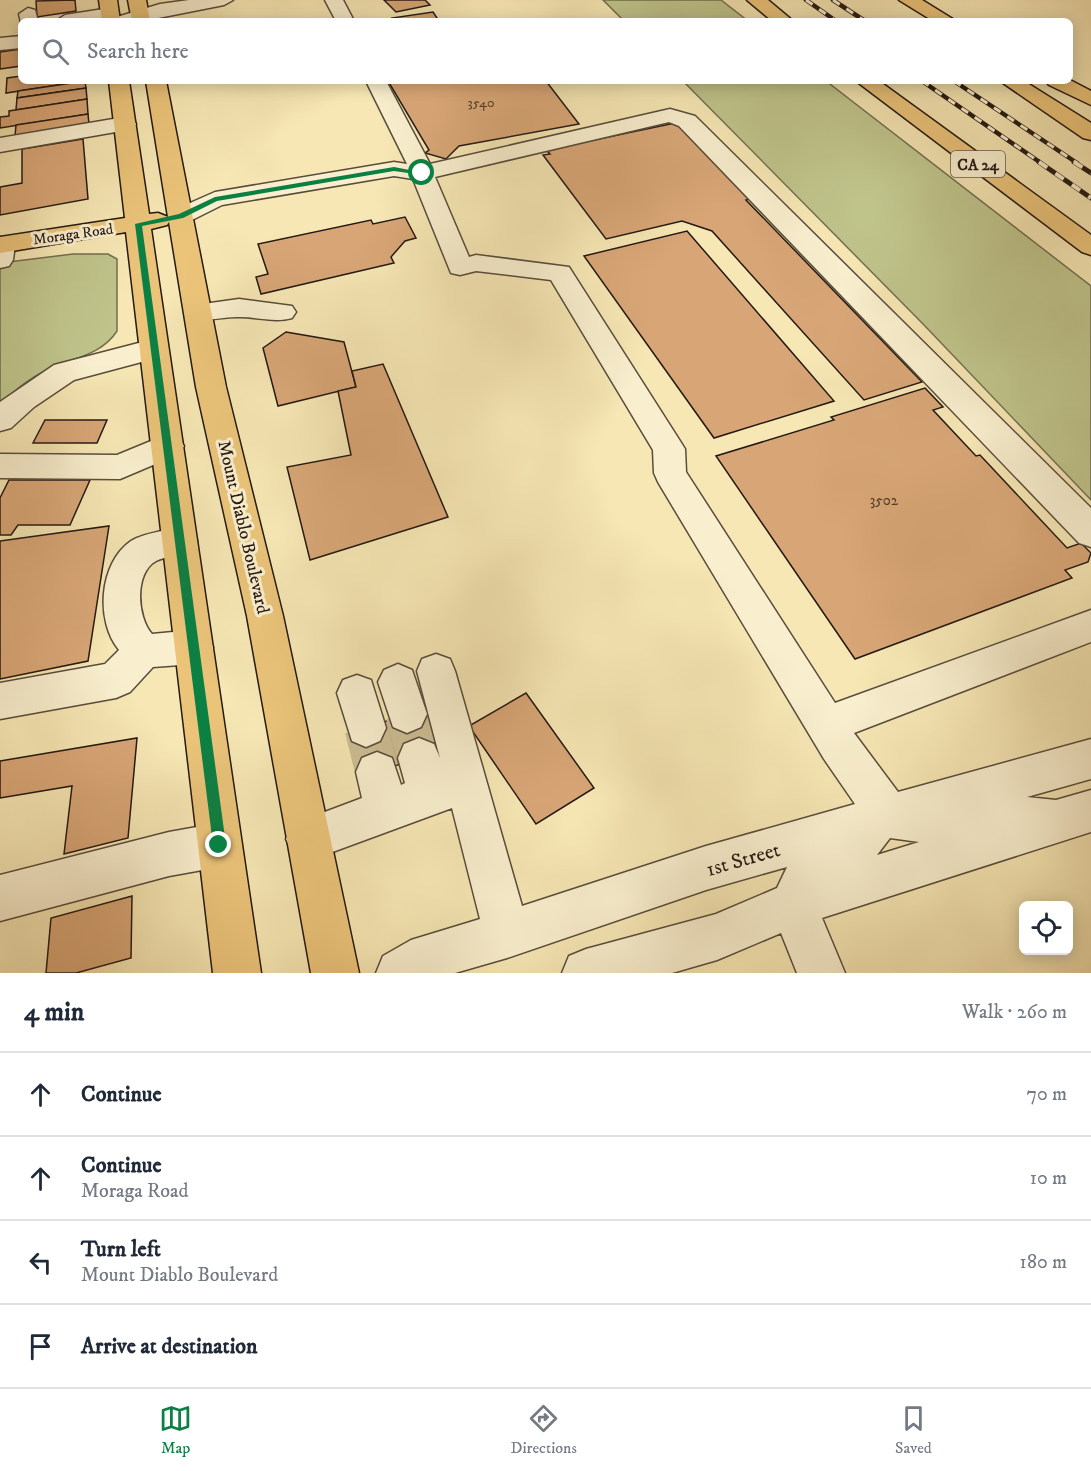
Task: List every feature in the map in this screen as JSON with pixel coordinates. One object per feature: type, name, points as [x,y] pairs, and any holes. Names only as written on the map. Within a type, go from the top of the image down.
[{"type":"main road","points":[[756,0],[780,18]]},
{"type":"main road","points":[[899,3],[913,18]]},
{"type":"main road","points":[[899,3],[939,18]]},
{"type":"main road","points":[[119,84],[237,973]]},
{"type":"main road","name":"Mount Diablo Boulevard","points":[[157,84],[199,312],[210,387],[265,616],[335,973]]},
{"type":"main road","name":"CA 24","points":[[870,84],[1091,247]]},
{"type":"main road","points":[[1015,84],[1091,133]]},
{"type":"main road","points":[[1062,84],[1091,99]]},
{"type":"main road","name":"Moraga Road","points":[[1,250],[181,216]]},
{"type":"street","points":[[87,18],[224,0]]},
{"type":"street","points":[[334,0],[343,18]]},
{"type":"street","points":[[0,44],[18,42]]},
{"type":"street","points":[[378,84],[422,173],[460,267],[476,263],[560,273],[669,449],[670,473],[883,819]]},
{"type":"street","points":[[181,216],[227,219],[400,188],[422,173],[670,115],[687,121],[1081,520],[1091,533]]},
{"type":"street","points":[[0,145],[124,124]]},
{"type":"street","points":[[199,312],[239,308],[282,312]]},
{"type":"street","points":[[0,420],[12,391],[64,372],[154,349]]},
{"type":"street","points":[[0,466],[120,467],[168,446]]},
{"type":"street","points":[[142,651],[127,632],[122,601],[128,565],[145,549],[180,541]]},
{"type":"street","points":[[827,725],[1091,626]]},
{"type":"street","points":[[0,700],[116,680],[142,651],[194,647]]},
{"type":"street","points":[[436,671],[439,778],[507,935]]},
{"type":"street","name":"1st Street","points":[[400,973],[428,957],[507,935],[706,868],[1091,759]]},
{"type":"street","points":[[308,839],[382,792],[439,778]]},
{"type":"street","points":[[883,819],[938,824],[996,816],[1075,816]]},
{"type":"street","points":[[586,973],[717,937],[793,904],[1075,816]]},
{"type":"street","points":[[822,973],[793,904],[811,867],[850,854],[883,819]]},
{"type":"street","points":[[0,898],[169,854],[219,845]]},
{"type":"green space","points":[[603,0],[721,0],[744,18],[621,18]]},
{"type":"green space","points":[[686,84],[830,84],[1091,286],[1091,500],[924,325]]},
{"type":"green space","points":[[73,254],[108,254],[117,259],[117,331],[103,346],[39,374],[0,404],[0,263]]},
{"type":"building","points":[[75,0],[76,11],[37,17],[36,1]]},
{"type":"building","points":[[384,0],[425,0],[430,5],[396,12]]},
{"type":"building","points":[[433,12],[437,18],[392,18]]},
{"type":"building","points":[[18,49],[18,66],[0,69],[0,52]]},
{"type":"building","points":[[18,76],[18,84],[65,84],[6,93],[7,78]]},
{"type":"building","points":[[65,84],[85,84],[86,88],[17,98],[18,91]]},
{"type":"building","points":[[390,84],[548,84],[579,124],[459,146],[446,159],[425,153],[429,150]]},
{"type":"building","points":[[86,88],[87,99],[16,110],[17,98]]},
{"type":"building","points":[[87,99],[88,114],[0,128],[0,117],[9,116],[9,111]]},
{"type":"building","points":[[88,114],[89,124],[15,136],[16,125]]},
{"type":"building","points":[[675,123],[680,124],[752,198],[746,200],[922,382],[864,400],[712,231],[682,221],[606,239],[543,155],[550,154],[546,150]]},
{"type":"building","points":[[83,139],[88,199],[0,215],[0,187],[22,183],[22,149]]},
{"type":"building","points":[[405,217],[416,238],[405,241],[391,257],[394,263],[261,294],[256,277],[268,274],[258,244],[371,220],[373,224]]},
{"type":"building","points":[[687,231],[834,401],[714,438],[584,256]]},
{"type":"building","points":[[286,332],[344,342],[356,387],[278,406],[263,348]]},
{"type":"building","points":[[383,364],[448,517],[310,560],[287,467],[351,455],[338,391],[356,387],[352,371]]},
{"type":"building","points":[[925,388],[943,407],[933,410],[976,456],[980,455],[1067,548],[1081,543],[1091,553],[1088,562],[1065,570],[1072,578],[855,659],[716,456],[834,420],[831,417]]},
{"type":"building","points":[[45,420],[107,420],[97,443],[33,443]]},
{"type":"building","points":[[9,480],[90,480],[70,525],[18,525],[11,535],[0,535],[0,498]]},
{"type":"building","points":[[109,526],[88,661],[0,679],[0,541]]},
{"type":"building","points":[[526,693],[594,788],[536,824],[469,726]]},
{"type":"building","points":[[437,704],[450,747],[365,776],[354,732]]},
{"type":"building","points":[[137,738],[128,838],[64,854],[72,786],[0,798],[0,761]]},
{"type":"building","points":[[132,896],[131,958],[76,973],[46,973],[51,918]]},
{"type":"tunnel","points":[[407,714],[419,758]]},
{"type":"tunnel","points":[[366,728],[377,772]]},
{"type":"railway","points":[[806,0],[832,18]]},
{"type":"railway","points":[[833,0],[860,18]]},
{"type":"railway","points":[[926,84],[1041,163]]},
{"type":"railway","points":[[958,84],[1077,163]]},
{"type":"railway","points":[[1039,162],[1091,198]]},
{"type":"railway","points":[[1074,162],[1091,173]]},
{"type":"route","points":[[219,845],[138,224],[181,216],[215,199],[394,169],[422,173]]}]
